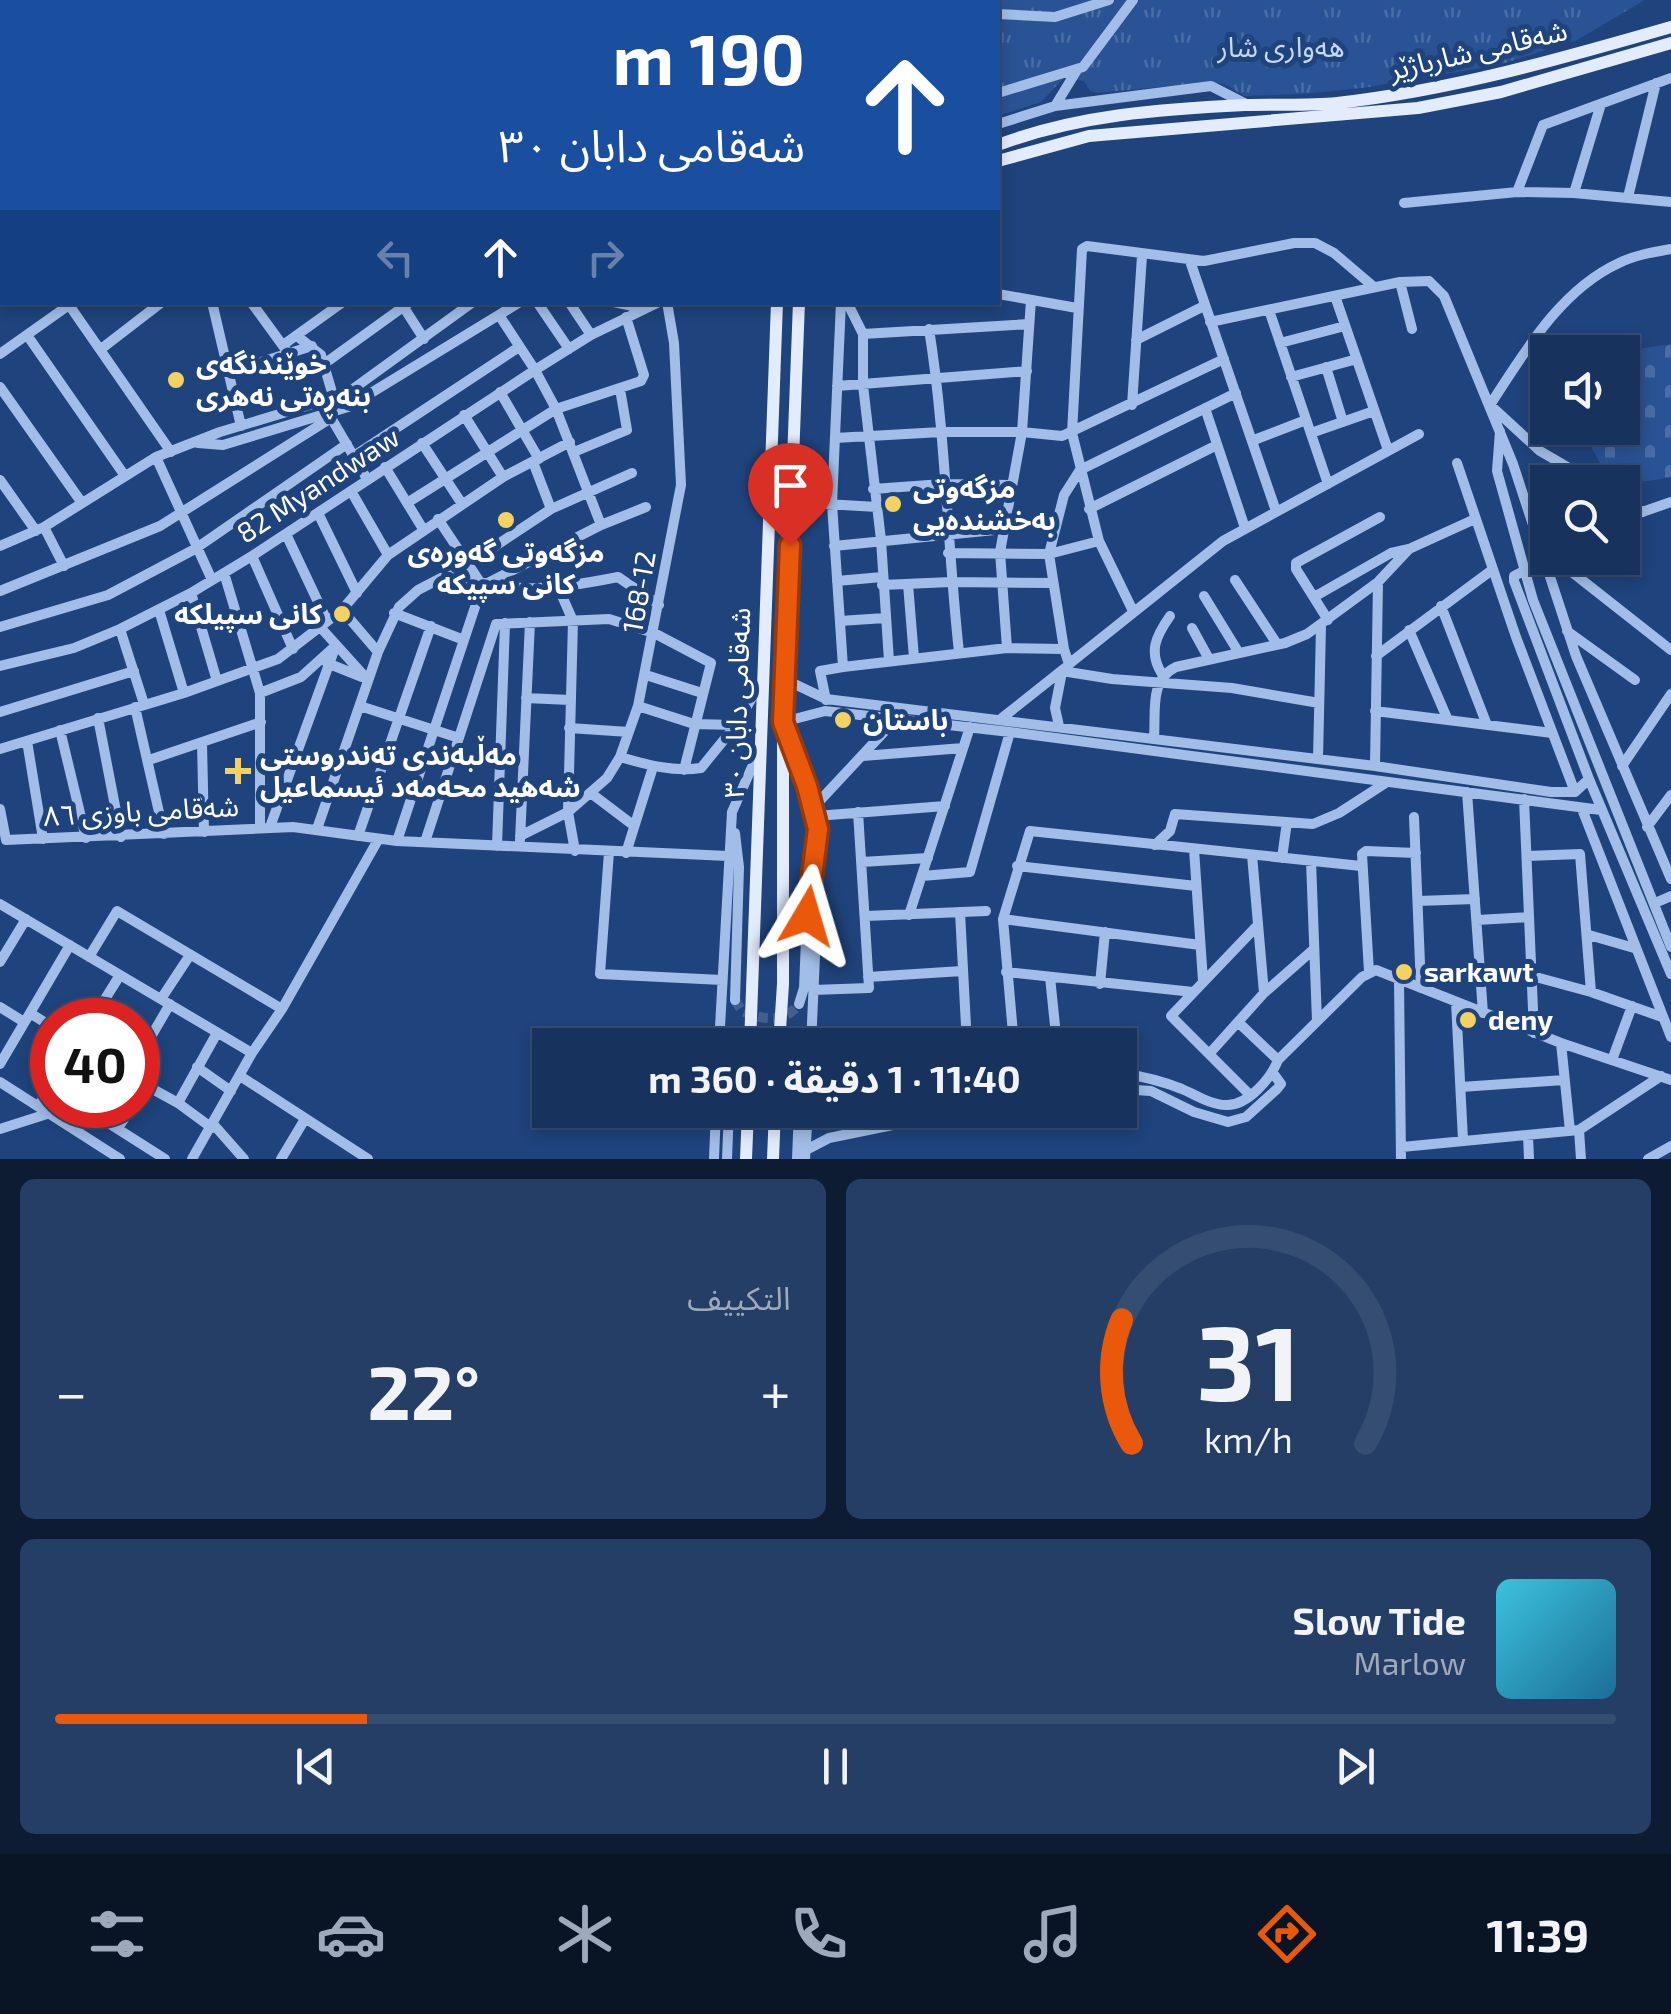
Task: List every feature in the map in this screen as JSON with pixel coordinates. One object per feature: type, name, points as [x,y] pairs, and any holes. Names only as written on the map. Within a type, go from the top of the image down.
[{"type":"main road","name":"شەقامی شارباژێر","points":[[1000,143],[1118,115],[1248,105],[1391,104],[1671,27]]},
{"type":"main road","name":"شەقامی شارباژێر","points":[[1000,159],[1089,136],[1501,92],[1671,43]]},
{"type":"main road","name":"شەقامی دابان ٣٠","points":[[751,1028],[777,305]]},
{"type":"main road","name":"شەقامی دابان ٣٠","points":[[781,1028],[783,722],[799,305]]},
{"type":"main road","points":[[768,542],[776,551],[790,545]]},
{"type":"main road","points":[[766,572],[778,563],[789,572]]},
{"type":"main road","points":[[746,1159],[747,1128]]},
{"type":"main road","points":[[772,1159],[775,1128]]},
{"type":"street","points":[[1000,14],[1054,17],[1109,0]]},
{"type":"street","points":[[1000,92],[1076,70],[1087,63],[1132,0]]},
{"type":"street","points":[[1054,106],[1076,70]]},
{"type":"street","points":[[1518,192],[1543,125],[1671,78]]},
{"type":"street","points":[[1628,197],[1656,83]]},
{"type":"street","points":[[1000,123],[1054,106],[1211,86],[1248,105]]},
{"type":"street","points":[[1574,193],[1600,104]]},
{"type":"street","points":[[1404,203],[1518,192],[1671,202]]},
{"type":"street","points":[[1133,611],[1099,541],[1072,432],[1082,249],[1087,246],[1204,262],[1294,243],[1315,244],[1334,253],[1374,287]]},
{"type":"street","points":[[1490,405],[1540,331],[1572,297],[1615,264],[1669,246]]},
{"type":"street","points":[[1132,405],[1142,256]]},
{"type":"street","points":[[1190,261],[1276,511]]},
{"type":"street","points":[[1210,322],[1400,282],[1429,281],[1444,296],[1530,512]]},
{"type":"street","points":[[1400,282],[1412,328]]},
{"type":"street","points":[[1000,294],[1077,308]]},
{"type":"street","points":[[1335,296],[1388,450]]},
{"type":"street","points":[[1007,648],[1000,552],[1022,432],[1031,300]]},
{"type":"street","points":[[0,354],[67,305]]},
{"type":"street","points":[[69,305],[171,452]]},
{"type":"street","points":[[101,349],[158,305]]},
{"type":"street","points":[[213,305],[241,426]]},
{"type":"street","points":[[254,305],[285,349]]},
{"type":"street","points":[[285,349],[339,305]]},
{"type":"street","points":[[324,364],[403,305]]},
{"type":"street","points":[[405,305],[424,339]]},
{"type":"street","points":[[0,546],[40,529],[156,457],[351,391],[466,305]]},
{"type":"street","points":[[0,591],[160,526],[330,416],[516,305]]},
{"type":"street","points":[[539,305],[568,349]]},
{"type":"street","points":[[571,305],[591,335]]},
{"type":"street","name":"82 Myandwaw","points":[[0,666],[74,648],[120,630],[191,593],[591,335],[623,307],[648,305]]},
{"type":"street","name":"168-12","points":[[520,841],[592,794],[620,758],[638,706],[681,485],[674,343],[667,305]]},
{"type":"street","points":[[843,667],[832,504],[844,305]]},
{"type":"street","points":[[846,305],[863,334],[863,386],[881,540],[889,661]]},
{"type":"street","points":[[1136,340],[1204,306]]},
{"type":"street","points":[[408,503],[556,409],[640,381],[644,375],[623,307]]},
{"type":"street","points":[[1269,310],[1328,484]]},
{"type":"street","points":[[499,316],[556,409],[601,525]]},
{"type":"street","points":[[863,334],[1029,324]]},
{"type":"street","points":[[1280,343],[1345,326]]},
{"type":"street","points":[[929,329],[938,380],[958,652]]},
{"type":"street","points":[[27,335],[126,476]]},
{"type":"street","points":[[297,336],[321,355],[334,399]]},
{"type":"street","points":[[229,372],[285,349],[312,346]]},
{"type":"street","points":[[354,456],[519,347]]},
{"type":"street","points":[[835,438],[941,432],[1062,436],[1224,359]]},
{"type":"street","points":[[1291,377],[1357,359]]},
{"type":"street","points":[[1326,367],[1343,422]]},
{"type":"street","points":[[837,386],[1027,371]]},
{"type":"street","points":[[0,387],[82,503]]},
{"type":"street","points":[[0,749],[184,693],[278,659],[342,610],[388,555],[438,519],[536,460],[627,430],[620,389]]},
{"type":"street","points":[[351,391],[358,402]]},
{"type":"street","points":[[500,392],[536,460],[551,509]]},
{"type":"street","points":[[1059,726],[1055,708],[1066,667],[1049,554],[1064,494],[1080,470],[1236,393]]},
{"type":"street","points":[[1490,405],[1540,451],[1564,465]]},
{"type":"street","points":[[1205,408],[1244,528]]},
{"type":"street","points":[[1311,433],[1374,411]]},
{"type":"street","points":[[464,415],[503,477]]},
{"type":"street","points":[[198,443],[223,445],[330,416]]},
{"type":"street","points":[[330,416],[368,479]]},
{"type":"street","points":[[1254,440],[1306,420]]},
{"type":"street","points":[[1500,431],[1497,471],[1543,631],[1671,948]]},
{"type":"street","points":[[1002,718],[1184,570],[1244,528],[1418,434]]},
{"type":"street","points":[[422,443],[462,504]]},
{"type":"street","points":[[0,626],[108,595],[195,549],[347,444]]},
{"type":"street","points":[[1089,508],[1217,445]]},
{"type":"street","points":[[156,457],[212,580]]},
{"type":"street","points":[[1456,463],[1575,792]]},
{"type":"street","points":[[385,468],[423,529]]},
{"type":"street","points":[[317,829],[394,613],[418,590],[468,564],[551,509],[632,473]]},
{"type":"street","points":[[0,480],[64,566]]},
{"type":"street","points":[[873,489],[1012,485]]},
{"type":"street","points":[[351,491],[388,555]]},
{"type":"street","points":[[792,502],[877,507]]},
{"type":"street","points":[[1640,513],[1671,502]]},
{"type":"street","points":[[397,842],[482,586],[601,525],[646,507]]},
{"type":"street","points":[[318,513],[357,592]]},
{"type":"street","points":[[1318,759],[1325,623],[1296,570],[1297,561],[1380,516]]},
{"type":"street","points":[[438,519],[482,586]]},
{"type":"street","points":[[1314,597],[1475,520]]},
{"type":"street","points":[[834,546],[1005,528]]},
{"type":"street","points":[[286,534],[324,625],[336,645],[368,680]]},
{"type":"street","points":[[948,553],[1049,554],[1099,541]]},
{"type":"street","points":[[252,556],[293,649]]},
{"type":"street","points":[[1160,679],[1209,659],[1300,637],[1378,582],[1397,557]]},
{"type":"street","points":[[1376,656],[1492,570]]},
{"type":"street","points":[[1524,571],[1514,576],[1514,585],[1601,810],[1671,974]]},
{"type":"street","points":[[224,573],[260,693],[265,827]]},
{"type":"street","points":[[450,573],[482,586],[559,589],[618,577],[660,605]]},
{"type":"street","points":[[1551,575],[1566,630],[1671,880]]},
{"type":"street","points":[[1580,575],[1669,648]]},
{"type":"street","points":[[836,580],[1051,583]]},
{"type":"street","points":[[1235,580],[1277,644]]},
{"type":"street","points":[[1375,766],[1378,582]]},
{"type":"street","points":[[908,584],[914,658]]},
{"type":"street","points":[[559,589],[573,621],[568,812],[574,850]]},
{"type":"street","points":[[191,593],[217,680]]},
{"type":"street","points":[[1204,596],[1239,653]]},
{"type":"street","points":[[1441,606],[1487,724]]},
{"type":"street","points":[[159,610],[184,693]]},
{"type":"street","points":[[342,610],[378,652]]},
{"type":"street","points":[[394,613],[464,640]]},
{"type":"street","points":[[1154,738],[1160,679],[1154,650],[1157,634],[1170,616]]},
{"type":"street","points":[[840,622],[885,618]]},
{"type":"street","points":[[426,842],[496,624],[609,620],[654,634],[711,662],[684,770]]},
{"type":"street","points":[[520,841],[530,622]]},
{"type":"street","points":[[497,846],[505,623]]},
{"type":"street","points":[[358,836],[430,626]]},
{"type":"street","points":[[1192,628],[1209,659]]},
{"type":"street","points":[[120,630],[134,671],[164,834]]},
{"type":"street","points":[[1410,630],[1448,718]]},
{"type":"street","points":[[1566,630],[1634,680]]},
{"type":"street","points":[[265,827],[325,662],[336,645]]},
{"type":"street","points":[[825,705],[820,670],[958,652],[1064,649]]},
{"type":"street","points":[[260,693],[325,662]]},
{"type":"street","points":[[325,662],[368,680]]},
{"type":"street","points":[[1066,667],[1319,703]]},
{"type":"street","points":[[503,668],[528,668]]},
{"type":"street","points":[[0,712],[134,671]]},
{"type":"street","points":[[646,675],[702,694]]},
{"type":"street","points":[[786,680],[825,705],[896,719],[1467,792],[1575,792],[1589,779]]},
{"type":"street","points":[[620,758],[653,767],[701,768],[736,725],[756,691],[762,692]]},
{"type":"street","points":[[1622,766],[1671,694]]},
{"type":"street","points":[[526,698],[570,700]]},
{"type":"street","points":[[812,1028],[818,829],[783,722],[825,705],[1002,718],[1375,766],[1524,799],[1601,810]]},
{"type":"street","points":[[360,706],[459,738]]},
{"type":"street","points":[[638,706],[694,724],[736,725]]},
{"type":"street","points":[[1375,711],[1552,733]]},
{"type":"street","points":[[98,718],[121,836]]},
{"type":"street","points":[[814,812],[896,719]]},
{"type":"street","points":[[149,760],[261,722]]},
{"type":"street","points":[[909,915],[970,727]]},
{"type":"street","points":[[570,728],[629,732]]},
{"type":"street","points":[[60,730],[86,838]]},
{"type":"street","points":[[922,876],[970,872],[1010,732]]},
{"type":"street","points":[[26,740],[43,839]]},
{"type":"street","points":[[202,743],[204,832]]},
{"type":"street","points":[[720,1028],[732,812],[760,748]]},
{"type":"street","points":[[863,756],[963,748]]},
{"type":"street","points":[[1246,763],[1247,750]]},
{"type":"street","points":[[626,853],[653,767]]},
{"type":"street","points":[[1155,845],[1170,831],[1176,814],[1308,824],[1323,821],[1388,782]]},
{"type":"street","points":[[1467,792],[1483,1013]]},
{"type":"street","points":[[592,794],[633,825]]},
{"type":"street","points":[[1647,828],[1671,796]]},
{"type":"street","points":[[1524,799],[1534,1033]]},
{"type":"street","points":[[814,812],[945,806]]},
{"type":"street","points":[[1582,808],[1671,1037]]},
{"type":"street","name":"شەقامی باوزی ٨٦","points":[[0,809],[3,840],[265,827],[317,829],[397,842],[497,846],[520,841],[574,850],[728,856]]},
{"type":"street","points":[[732,812],[738,867],[735,1000]]},
{"type":"street","points":[[813,990],[869,988],[858,812]]},
{"type":"street","points":[[1414,818],[1421,988]]},
{"type":"street","points":[[1282,858],[1286,822]]},
{"type":"street","points":[[799,1004],[804,995],[807,916],[818,829]]},
{"type":"street","points":[[1012,1028],[1003,918],[1030,832],[1360,866]]},
{"type":"street","points":[[192,1159],[378,840]]},
{"type":"street","points":[[1194,849],[1203,981]]},
{"type":"street","points":[[1526,856],[1598,851]]},
{"type":"street","points":[[609,852],[600,974],[722,980]]},
{"type":"street","points":[[1369,972],[1362,854],[1416,854]]},
{"type":"street","points":[[1580,854],[1591,992]]},
{"type":"street","points":[[1252,855],[1264,993]]},
{"type":"street","points":[[862,862],[928,858]]},
{"type":"street","points":[[1310,861],[1318,1022]]},
{"type":"street","points":[[1017,866],[1196,886]]},
{"type":"street","points":[[1655,903],[1671,896]]},
{"type":"street","points":[[1418,901],[1475,899]]},
{"type":"street","points":[[0,904],[252,1054]]},
{"type":"street","points":[[89,956],[117,911],[282,1009]]},
{"type":"street","points":[[866,916],[986,911]]},
{"type":"street","points":[[960,912],[966,1028]]},
{"type":"street","points":[[1622,916],[1654,932]]},
{"type":"street","points":[[1476,920],[1529,917]]},
{"type":"street","points":[[1003,918],[1200,945]]},
{"type":"street","points":[[0,962],[26,919]]},
{"type":"street","points":[[1250,1095],[1171,1016],[1256,927]]},
{"type":"street","points":[[1100,984],[1105,932]]},
{"type":"street","points":[[1589,935],[1634,948]]},
{"type":"street","points":[[0,1064],[70,945]]},
{"type":"street","points":[[1210,1053],[1264,993],[1314,949]]},
{"type":"street","points":[[160,1014],[190,954]]},
{"type":"street","points":[[1137,1077],[1164,1083],[1224,1106],[1234,1104],[1250,1095],[1273,1073],[1278,1060],[1369,972],[1376,970],[1534,1033],[1666,1078]]},
{"type":"street","points":[[868,977],[962,971]]},
{"type":"street","points":[[1006,972],[1193,992]]},
{"type":"street","points":[[106,998],[120,975]]},
{"type":"street","points":[[1532,976],[1662,1017]]},
{"type":"street","points":[[1050,977],[1055,1028]]},
{"type":"street","points":[[1399,980],[1401,1153],[1464,1140],[1574,1130],[1666,1078]]},
{"type":"street","points":[[1456,1002],[1464,1140]]},
{"type":"street","points":[[1612,1060],[1632,1006]]},
{"type":"street","points":[[0,1007],[30,1019]]},
{"type":"street","points":[[1238,1022],[1278,1060]]},
{"type":"street","points":[[178,1102],[218,1033]]},
{"type":"street","points":[[1562,1043],[1564,1080],[1581,1159]]},
{"type":"street","points":[[197,1067],[231,1091]]},
{"type":"street","points":[[1137,1092],[1160,1095],[1194,1112],[1228,1122],[1246,1117],[1277,1089],[1281,1084],[1273,1073]]},
{"type":"street","points":[[240,1076],[368,1159]]},
{"type":"street","points":[[1461,1087],[1564,1080]]},
{"type":"street","points":[[0,1082],[30,1101]]},
{"type":"street","points":[[1160,1095],[1164,1083]]},
{"type":"street","points":[[160,1092],[213,1126],[244,1159]]},
{"type":"street","points":[[0,1129],[30,1116]]},
{"type":"street","points":[[281,1159],[306,1118]]},
{"type":"street","points":[[72,1128],[120,1159]]},
{"type":"street","points":[[118,1128],[165,1159]]},
{"type":"street","points":[[714,1159],[715,1128]]},
{"type":"street","points":[[727,1159],[728,1128]]},
{"type":"street","points":[[801,1128],[803,1156]]},
{"type":"street","points":[[803,1156],[806,1128]]},
{"type":"street","points":[[803,1156],[829,1138],[868,1128]]},
{"type":"street","points":[[1528,1134],[1529,1159]]},
{"type":"street","points":[[1648,1159],[1671,1146]]},
{"type":"green space","name":"هەواری شار","points":[[1000,0],[1645,0],[1577,40],[1499,65],[1362,88],[1244,96],[1227,85],[1213,82],[1097,93],[1090,91],[1084,81],[1064,78],[1041,102],[1000,115]]},
{"type":"green space","points":[[1671,344],[1671,477],[1640,481],[1640,465],[1602,465],[1590,445],[1640,445],[1640,349]]},
{"type":"tunnel","points":[[735,1000],[742,1011],[765,1018],[787,1015],[799,1004]]},
{"type":"place","name":"خوێندنگەی بنەڕەتی نەهری","points":[[176,380]]},
{"type":"place","name":"مزگەوتی بەخشندەیی","points":[[893,504]]},
{"type":"place","name":"مزگەوتی گەورەی کانی سپیکە","points":[[506,520]]},
{"type":"place","name":"کانی سپیلکە","points":[[342,614]]},
{"type":"place","name":"باستان","points":[[843,720]]},
{"type":"place","name":"مەڵبەندی تەندروستی شەهید محەمەد ئیسماعیل","points":[[238,771]]},
{"type":"place","name":"sarkawt","points":[[1404,972]]},
{"type":"place","name":"deny","points":[[1468,1020]]},
{"type":"route","points":[[790,545],[783,722],[817,818],[807,916]]}]
